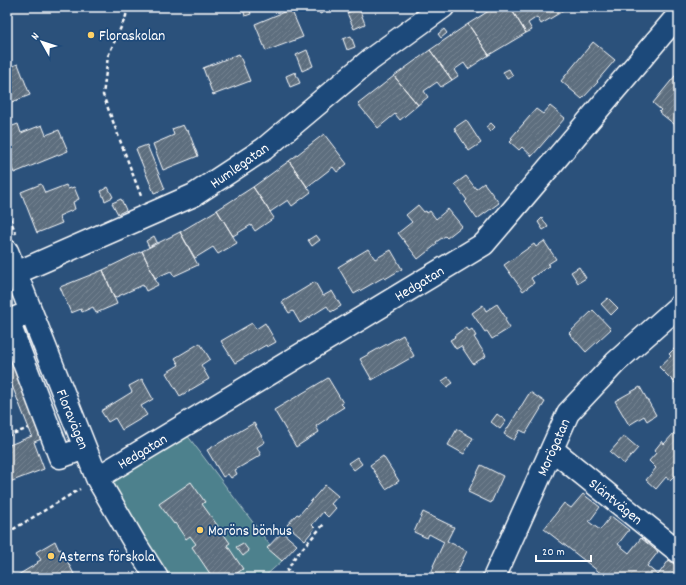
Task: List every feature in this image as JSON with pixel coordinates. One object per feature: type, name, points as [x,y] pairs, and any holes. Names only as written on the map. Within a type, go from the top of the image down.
[{"type":"street","name":"Humlegatan","points":[[11,275],[194,196],[264,149],[370,60],[443,7]]},
{"type":"street","name":"Hedgatan","points":[[97,478],[484,244],[679,14]]},
{"type":"street","name":"Floravägen","points":[[7,251],[11,275],[31,312],[97,478],[157,578]]},
{"type":"street","name":"Morögatan","points":[[494,578],[553,450],[568,413],[616,362],[679,306]]},
{"type":"street","name":"Släntvägen","points":[[553,450],[679,552]]},
{"type":"path","points":[[127,7],[126,16],[108,56],[103,95],[148,215]]},
{"type":"path","points":[[7,533],[97,478]]},
{"type":"path","points":[[283,578],[295,557],[324,524]]},
{"type":"green space","points":[[181,427],[282,561],[263,578],[159,578],[97,478]]},
{"type":"building","points":[[249,7],[251,14],[245,16],[243,9]]},
{"type":"building","points":[[317,7],[331,7],[332,9],[320,14]]},
{"type":"building","points":[[475,7],[486,7],[478,12]]},
{"type":"building","points":[[495,7],[510,7],[526,33],[489,55],[468,24]]},
{"type":"building","points":[[510,7],[561,7],[563,11],[541,24],[537,17],[528,23],[532,30],[526,33]]},
{"type":"building","points":[[359,8],[365,24],[354,29],[347,13]]},
{"type":"building","points":[[291,9],[303,37],[266,51],[255,24]]},
{"type":"building","points":[[468,24],[489,55],[468,69],[464,63],[454,70],[458,76],[452,80],[430,50]]},
{"type":"building","points":[[444,29],[447,33],[441,38],[438,34]]},
{"type":"building","points":[[351,36],[355,47],[347,50],[343,39]]},
{"type":"building","points":[[593,42],[615,60],[597,81],[598,82],[582,99],[561,81]]},
{"type":"building","points":[[307,50],[313,66],[302,71],[296,55]]},
{"type":"building","points":[[430,50],[452,80],[441,87],[437,82],[424,91],[428,97],[418,105],[394,76]]},
{"type":"building","points":[[239,54],[250,81],[213,95],[203,68]]},
{"type":"building","points":[[18,64],[30,95],[7,104],[7,68]]},
{"type":"building","points":[[509,69],[513,76],[507,79],[503,72]]},
{"type":"building","points":[[679,71],[679,128],[659,112],[661,110],[653,103]]},
{"type":"building","points":[[295,72],[300,83],[290,87],[286,76]]},
{"type":"building","points":[[394,76],[418,105],[400,120],[395,114],[378,128],[358,104]]},
{"type":"building","points":[[550,106],[565,118],[532,156],[522,147],[519,150],[510,142],[513,139],[511,138],[536,109],[543,114]]},
{"type":"building","points":[[466,120],[481,143],[469,151],[454,128]]},
{"type":"building","points":[[491,123],[495,127],[490,132],[486,127]]},
{"type":"building","points":[[18,124],[21,133],[42,125],[46,135],[59,130],[68,151],[14,173],[7,156],[7,128]]},
{"type":"building","points":[[183,125],[186,131],[188,130],[198,156],[163,170],[153,144],[174,135],[172,129]]},
{"type":"building","points":[[324,134],[347,164],[337,172],[333,167],[307,187],[289,161]]},
{"type":"building","points":[[147,145],[165,189],[154,193],[136,149]]},
{"type":"building","points":[[289,161],[311,192],[292,206],[288,200],[270,212],[253,187]]},
{"type":"building","points":[[466,176],[476,189],[484,183],[499,203],[477,219],[465,202],[467,200],[455,184]]},
{"type":"building","points":[[41,184],[45,193],[66,185],[68,189],[74,187],[79,199],[73,202],[75,209],[59,216],[62,223],[37,233],[21,192]]},
{"type":"building","points":[[108,187],[113,197],[105,201],[101,191]]},
{"type":"building","points":[[253,187],[274,218],[255,231],[251,225],[233,236],[217,210]]},
{"type":"building","points":[[121,199],[126,210],[118,214],[112,203]]},
{"type":"building","points":[[418,205],[424,212],[426,211],[427,213],[430,211],[436,219],[448,209],[462,226],[447,238],[445,236],[436,242],[437,244],[418,259],[398,233],[412,222],[406,215]]},
{"type":"building","points":[[217,210],[237,243],[218,254],[213,247],[195,258],[180,232]]},
{"type":"building","points":[[542,218],[548,227],[543,230],[538,222]]},
{"type":"building","points":[[180,232],[198,265],[174,276],[171,271],[155,278],[142,251]]},
{"type":"building","points":[[316,235],[320,240],[312,246],[308,240]]},
{"type":"building","points":[[154,236],[157,242],[149,247],[146,241]]},
{"type":"building","points":[[544,241],[556,259],[548,264],[549,266],[531,278],[534,283],[523,291],[504,265],[534,244],[536,247]]},
{"type":"building","points":[[368,249],[375,259],[391,250],[402,269],[385,279],[384,277],[354,294],[338,267]]},
{"type":"building","points":[[142,251],[158,285],[146,291],[143,285],[114,298],[103,270]]},
{"type":"building","points":[[579,267],[586,278],[578,283],[571,272]]},
{"type":"building","points":[[103,270],[117,304],[96,313],[93,307],[82,312],[81,309],[71,313],[60,287]]},
{"type":"building","points":[[315,282],[323,296],[332,291],[341,306],[331,312],[327,306],[300,323],[293,311],[289,313],[282,302]]},
{"type":"building","points":[[608,298],[618,308],[611,315],[601,304]]},
{"type":"building","points":[[497,304],[506,318],[505,320],[510,328],[492,339],[487,331],[485,332],[472,313],[483,305],[486,311]]},
{"type":"building","points":[[593,310],[611,329],[586,352],[569,333]]},
{"type":"building","points":[[252,323],[256,329],[265,323],[276,342],[267,347],[266,345],[235,363],[221,341]]},
{"type":"building","points":[[466,327],[469,331],[472,329],[476,336],[474,337],[486,356],[473,364],[461,346],[456,349],[450,340]]},
{"type":"building","points":[[403,335],[414,356],[372,380],[360,359]]},
{"type":"building","points":[[200,343],[210,359],[201,365],[209,379],[180,396],[166,373],[179,365],[175,358]]},
{"type":"building","points":[[676,347],[678,349],[679,348],[679,387],[659,367],[671,356],[669,354]]},
{"type":"building","points":[[15,349],[49,436],[34,442],[44,469],[7,483],[7,446],[32,436],[7,373],[7,352]]},
{"type":"building","points":[[448,377],[453,383],[447,387],[442,381]]},
{"type":"building","points":[[328,378],[344,407],[316,426],[319,432],[296,447],[274,410]]},
{"type":"building","points":[[142,379],[153,399],[141,406],[147,415],[122,430],[115,418],[108,422],[101,411],[132,392],[129,386]]},
{"type":"building","points":[[640,387],[656,415],[647,421],[644,416],[629,425],[615,401]]},
{"type":"building","points":[[530,392],[545,402],[526,433],[520,430],[514,440],[504,434]]},
{"type":"building","points":[[497,414],[506,421],[500,429],[491,422]]},
{"type":"building","points":[[254,423],[265,442],[257,447],[261,455],[235,470],[237,474],[231,478],[228,474],[223,477],[207,450]]},
{"type":"building","points":[[457,429],[473,438],[464,454],[448,445]]},
{"type":"building","points":[[674,433],[679,437],[679,471],[670,480],[666,477],[656,489],[646,480],[656,468],[649,461],[656,453],[654,451],[662,441],[664,444]]},
{"type":"building","points":[[624,436],[638,448],[624,464],[610,452]]},
{"type":"building","points":[[383,456],[399,481],[386,489],[370,465]]},
{"type":"building","points":[[357,457],[362,464],[354,470],[348,463]]},
{"type":"building","points":[[481,465],[503,476],[491,503],[468,492]]},
{"type":"building","name":"Moröns bönhus","points":[[191,482],[205,502],[202,504],[230,543],[227,545],[243,569],[230,578],[213,578],[192,547],[196,544],[190,536],[186,539],[159,504]]},
{"type":"building","points":[[325,485],[338,496],[331,504],[336,508],[328,517],[323,512],[312,525],[315,528],[305,540],[287,525],[297,514],[299,515]]},
{"type":"building","points":[[583,494],[600,507],[589,522],[600,530],[611,516],[629,530],[618,544],[629,553],[641,538],[658,552],[647,566],[658,575],[669,560],[679,568],[679,578],[607,578],[544,529],[564,503],[571,508]]},
{"type":"building","points":[[423,512],[454,527],[447,541],[467,551],[454,578],[438,578],[433,576],[433,566],[444,542],[429,534],[427,538],[414,532]]},
{"type":"building","points":[[282,532],[297,545],[282,561],[267,548]]},
{"type":"building","name":"Asterns förskola","points":[[55,541],[59,550],[61,549],[76,578],[13,578],[38,563],[37,562],[41,560],[36,552]]},
{"type":"building","points":[[243,543],[249,551],[243,556],[236,547]]},
{"type":"place","name":"Floraskolan","points":[[91,35]]},
{"type":"place","name":"Moröns bönhus","points":[[200,530]]},
{"type":"place","name":"Asterns förskola","points":[[51,556]]}]
